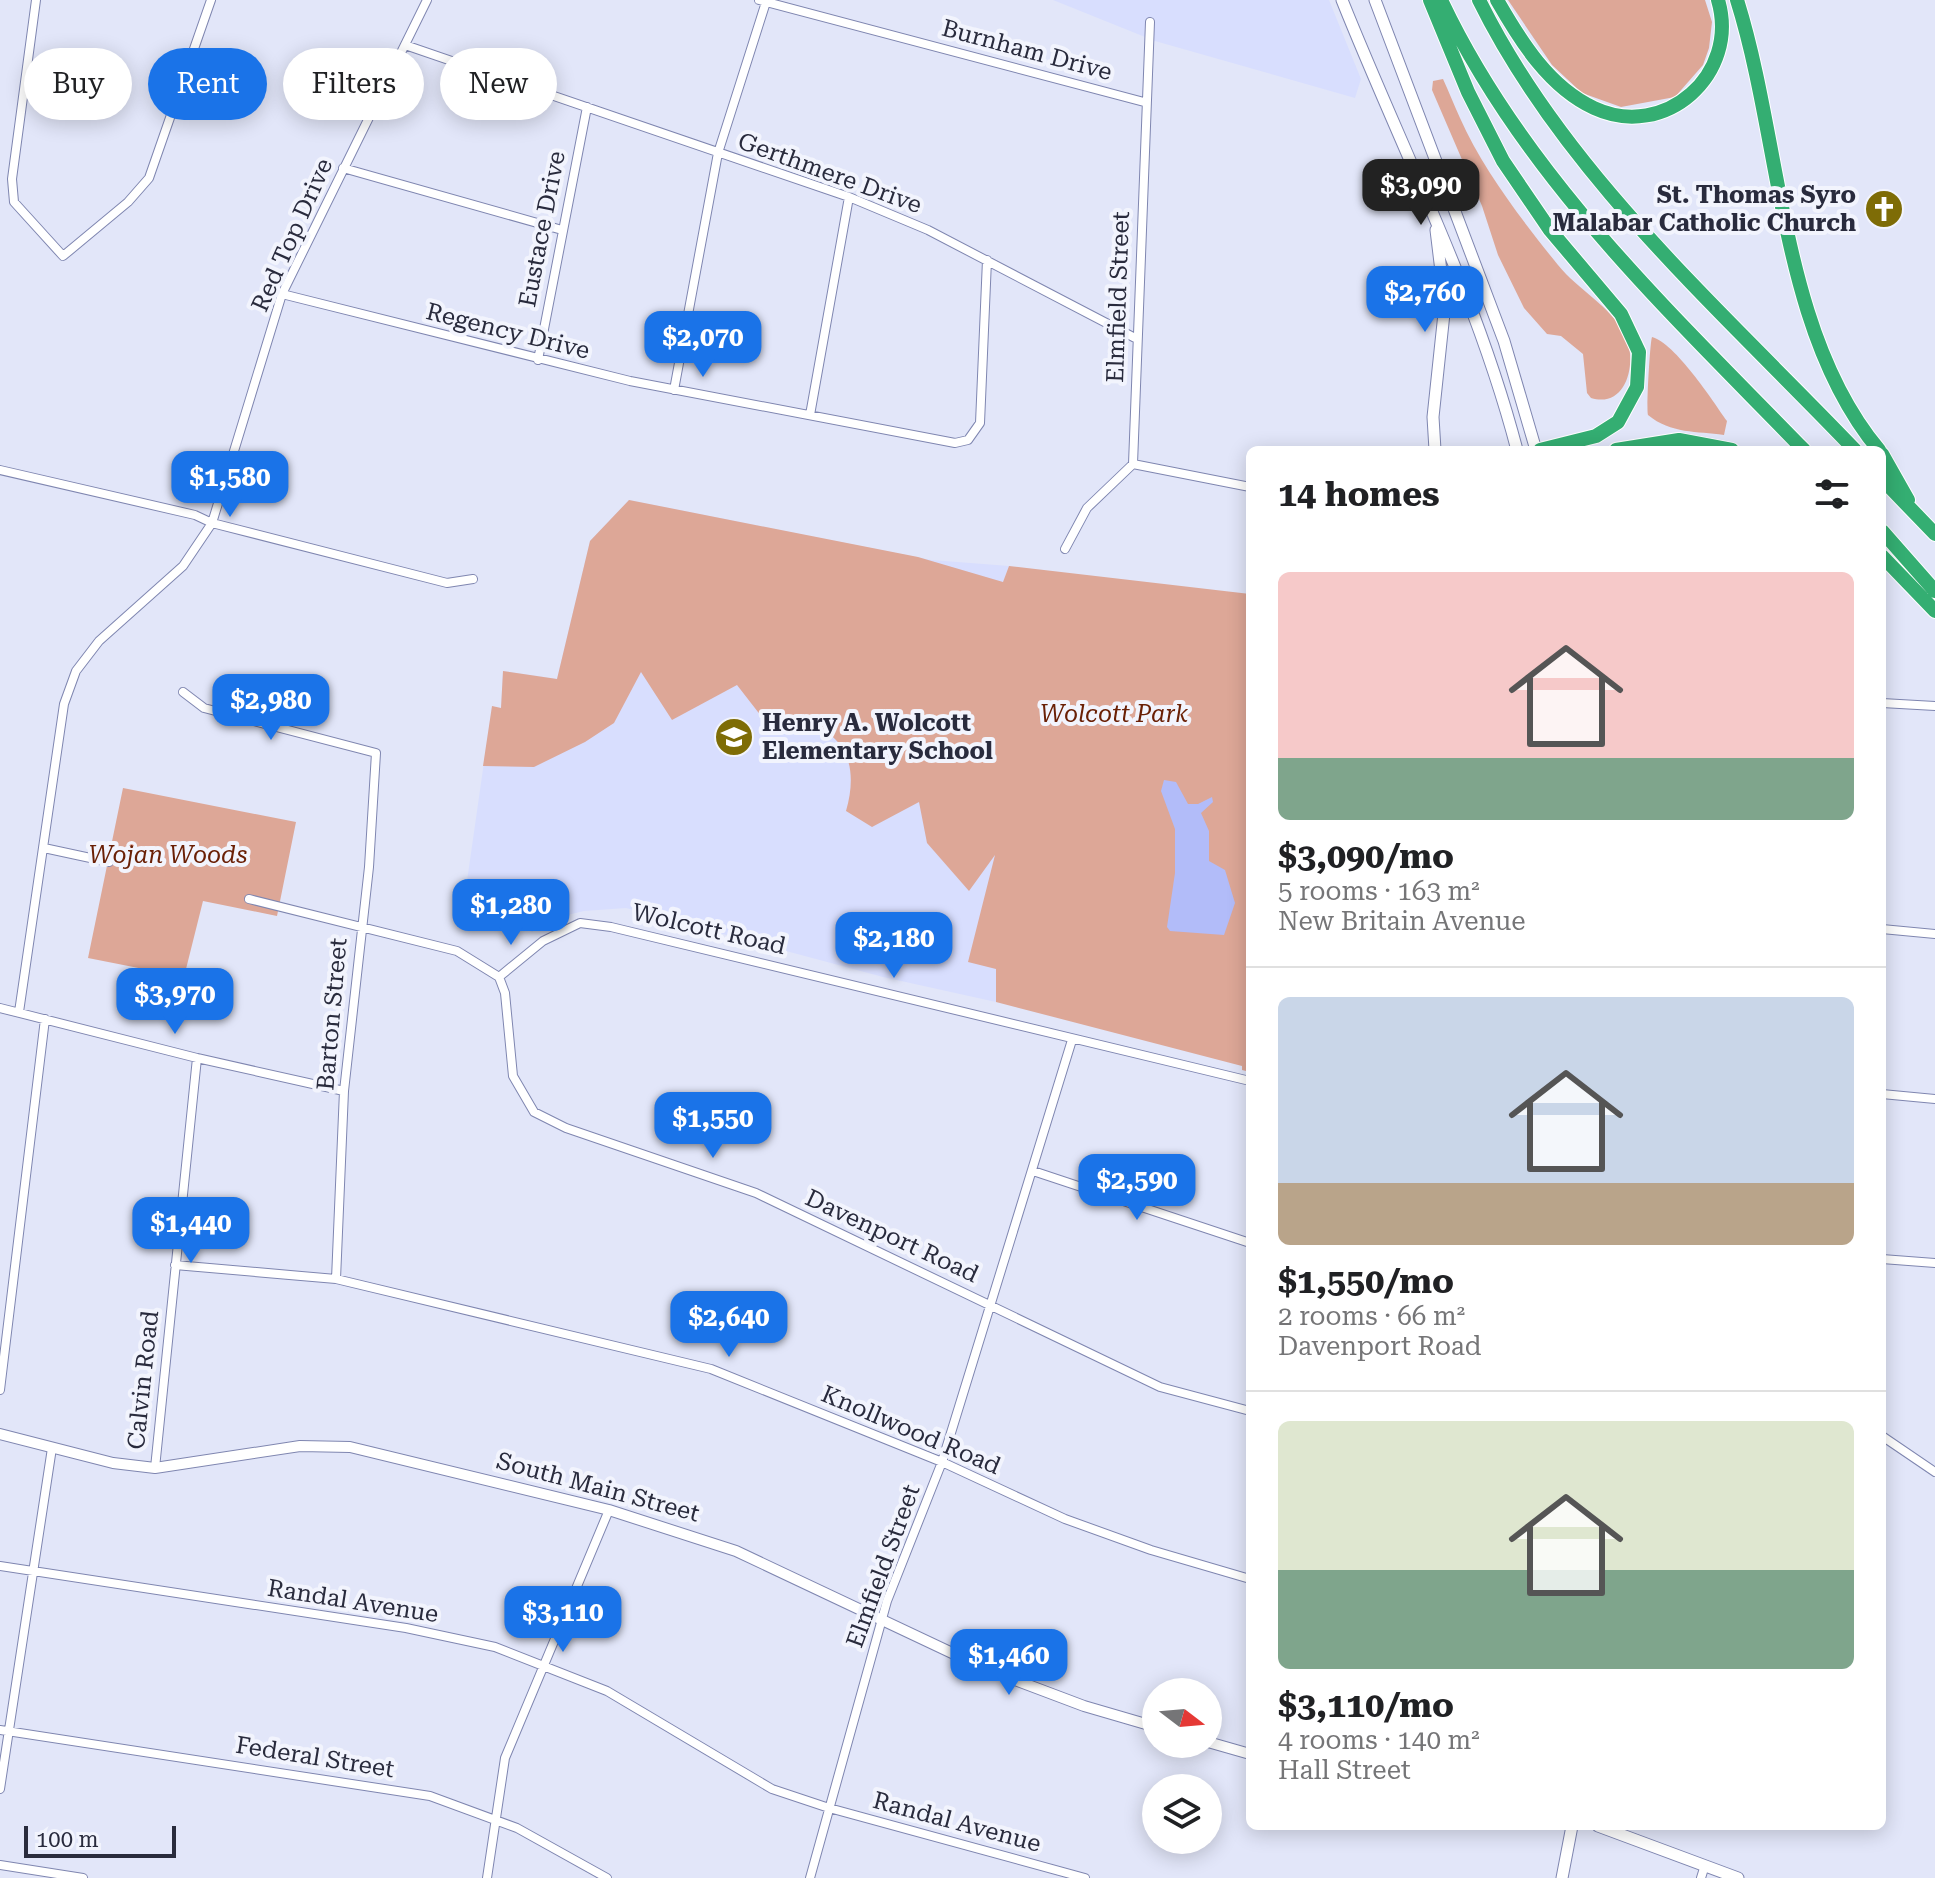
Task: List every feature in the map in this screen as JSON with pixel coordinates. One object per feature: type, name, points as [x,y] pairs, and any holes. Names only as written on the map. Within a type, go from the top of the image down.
[{"type":"highway","points":[[1430,0],[1473,102],[1503,161],[1550,230],[1621,314],[1639,352],[1637,387],[1618,422],[1596,436],[1555,446]]},
{"type":"highway","points":[[1441,0],[1503,109],[1557,183],[1686,328],[1800,446]]},
{"type":"highway","points":[[1479,0],[1522,79],[1578,157],[1851,446]]},
{"type":"highway","points":[[1497,0],[1539,63],[1567,91],[1599,110],[1633,116],[1677,106],[1706,80],[1721,44],[1718,0]]},
{"type":"highway","points":[[1737,0],[1814,329],[1838,389],[1876,446]]},
{"type":"highway","points":[[1641,446],[1679,440],[1711,446]]},
{"type":"highway","points":[[1886,460],[1896,473],[1913,511]]},
{"type":"highway","points":[[1886,483],[1935,534]]},
{"type":"highway","points":[[1886,536],[1935,591]]},
{"type":"highway","points":[[1886,560],[1935,611]]},
{"type":"main road","points":[[1342,0],[1432,209],[1488,350],[1516,446]]},
{"type":"main road","points":[[1376,1],[1504,341],[1537,446]]},
{"type":"main road","points":[[1432,209],[1445,296],[1432,430],[1434,446]]},
{"type":"main road","points":[[1562,1878],[1571,1830]]},
{"type":"main road","points":[[1609,1830],[1738,1878]]},
{"type":"street","points":[[36,0],[12,179],[14,202],[63,256],[128,202],[149,178],[211,0]]},
{"type":"street","name":"Red Top Drive","points":[[19,1012],[64,704],[76,671],[99,641],[183,566],[212,523],[282,294],[427,0]]},
{"type":"street","points":[[674,390],[718,153],[762,1]]},
{"type":"street","name":"Burnham Drive","points":[[762,1],[1144,102]]},
{"type":"street","name":"Elmfield Street","points":[[1133,464],[1144,102],[1150,22]]},
{"type":"street","name":"Gerthmere Drive","points":[[405,45],[849,197],[987,260],[1137,339]]},
{"type":"street","name":"Eustace Drive","points":[[538,360],[587,107]]},
{"type":"street","points":[[343,168],[562,230]]},
{"type":"street","points":[[810,415],[849,197]]},
{"type":"street","name":"Regency Drive","points":[[282,294],[538,360],[674,390],[955,443],[968,440],[980,423],[987,260]]},
{"type":"street","points":[[1065,549],[1087,508],[1133,464],[1246,486]]},
{"type":"street","points":[[0,470],[195,515],[212,523],[447,583],[473,579]]},
{"type":"street","name":"Barton Street","points":[[183,692],[204,708],[376,753],[369,867],[360,926],[344,1091],[336,1279]]},
{"type":"street","points":[[1886,703],[1935,706]]},
{"type":"street","points":[[44,848],[109,862]]},
{"type":"street","points":[[249,899],[457,951],[499,977]]},
{"type":"street","name":"Wolcott Road","points":[[499,977],[543,941],[580,923],[595,925],[759,960],[1072,1040],[1246,1080]]},
{"type":"street","points":[[1886,929],[1935,934]]},
{"type":"street","name":"Davenport Road","points":[[499,977],[505,993],[513,1076],[534,1112],[566,1128],[756,1193],[1160,1387],[1246,1410]]},
{"type":"street","points":[[0,1008],[344,1091]]},
{"type":"street","points":[[0,1390],[45,1019]]},
{"type":"street","name":"Elmfield Street","points":[[810,1878],[881,1619],[942,1462],[993,1306],[1072,1040]]},
{"type":"street","name":"Calvin Road","points":[[155,1468],[197,1058]]},
{"type":"street","points":[[1886,1094],[1935,1099]]},
{"type":"street","points":[[1033,1171],[1246,1242]]},
{"type":"street","points":[[1886,1259],[1935,1263]]},
{"type":"street","name":"Knollwood Road","points":[[175,1265],[336,1279],[711,1369],[942,1462],[1019,1499],[1104,1534],[1246,1578]]},
{"type":"street","name":"South Main Street","points":[[0,1434],[113,1463],[155,1468],[300,1446],[350,1447],[609,1510],[736,1551],[1017,1682],[1142,1722]]},
{"type":"street","points":[[1886,1439],[1935,1472]]},
{"type":"street","points":[[0,1789],[4,1730],[34,1571],[52,1448]]},
{"type":"street","points":[[487,1878],[505,1758],[609,1510]]},
{"type":"street","name":"Randal Avenue","points":[[0,1566],[406,1628],[495,1647],[543,1663],[607,1691],[668,1724],[754,1780],[829,1808],[1085,1878]]},
{"type":"street","name":"Federal Street","points":[[4,1730],[430,1796],[495,1818],[554,1846],[607,1878]]},
{"type":"street","points":[[1222,1746],[1246,1753]]},
{"type":"street","points":[[0,1865],[83,1878]]},
{"type":"street","points":[[1701,1878],[1705,1865]]},
{"type":"shaded area","points":[[1053,0],[1329,0],[1361,79],[1355,98],[1155,41]]},
{"type":"shaded area","name":"Henry A. Wolcott Elementary School","points":[[629,500],[931,560],[1009,566],[967,679],[998,813],[996,1002],[883,977],[626,908],[584,911],[559,917],[532,932],[467,881],[492,706],[501,708],[503,671],[557,679],[590,541]]},
{"type":"green space","points":[[1508,0],[1705,0],[1712,22],[1709,48],[1703,65],[1675,97],[1621,107],[1582,93],[1552,65]]},
{"type":"green space","points":[[1443,79],[1469,137],[1504,194],[1558,265],[1611,315],[1625,335],[1629,346],[1629,369],[1621,390],[1613,396],[1603,400],[1591,398],[1587,393],[1583,354],[1561,336],[1547,334],[1524,308],[1498,255],[1482,206],[1432,90],[1433,81]]},
{"type":"green space","points":[[1652,337],[1671,350],[1703,387],[1727,421],[1724,435],[1675,429],[1648,415]]},
{"type":"green space","name":"Wolcott Park","points":[[629,500],[918,557],[1003,582],[1009,566],[1246,594],[1246,1071],[1242,1070],[1242,1066],[996,1002],[996,969],[968,962],[995,855],[969,891],[927,843],[919,802],[872,827],[846,811],[850,770],[846,754],[837,741],[825,731],[809,725],[768,725],[737,685],[672,720],[641,672],[614,723],[585,742],[534,767],[483,766],[492,706],[501,708],[503,671],[557,679],[590,541]]},
{"type":"green space","name":"Wojan Woods","points":[[123,788],[296,822],[277,916],[203,901],[184,977],[88,958]]},
{"type":"water","points":[[1164,780],[1176,782],[1188,804],[1198,804],[1212,797],[1213,802],[1201,813],[1209,831],[1209,861],[1225,870],[1235,903],[1224,935],[1170,931],[1167,927],[1175,873],[1175,829],[1161,791]]},
{"type":"place","name":"St. Thomas Syro Malabar Catholic Church","points":[[1884,209]]},
{"type":"place","name":"Henry A. Wolcott Elementary School","points":[[734,737]]}]
